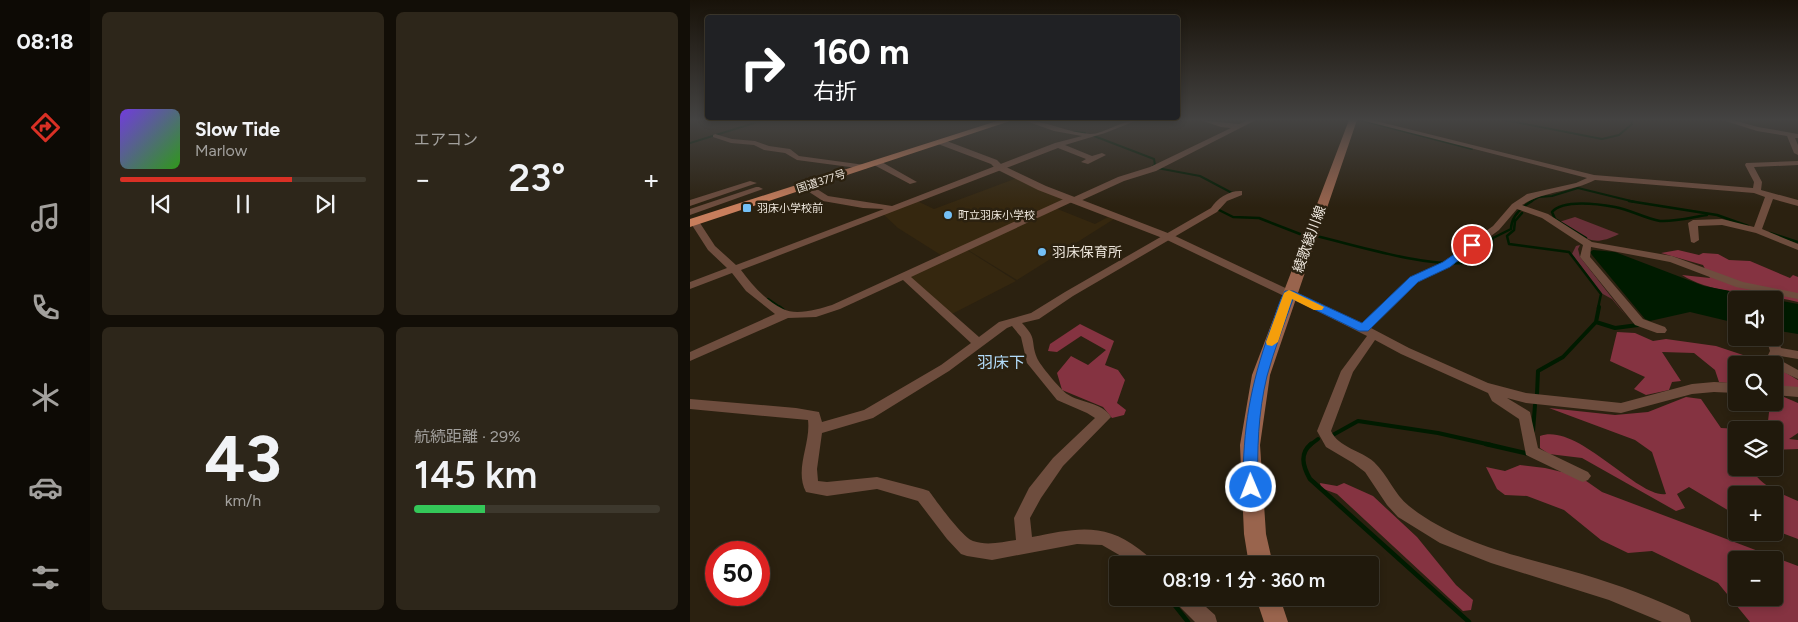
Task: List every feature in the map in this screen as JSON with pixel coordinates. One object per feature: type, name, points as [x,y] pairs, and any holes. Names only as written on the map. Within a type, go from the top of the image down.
[{"type":"highway","name":"国道377号","points":[[693,218],[806,186],[919,149]]},
{"type":"main road","name":"綾歌綾川線","points":[[1259,556],[1255,534],[1251,487],[1251,436],[1261,375],[1342,149]]},
{"type":"main road","points":[[1271,606],[1276,622]]},
{"type":"street","points":[[780,149],[787,151],[796,158],[865,167]]},
{"type":"street","points":[[959,149],[994,162],[999,167],[1042,188],[1169,237],[1369,331],[1405,352],[1493,390],[1526,398],[1621,408],[1638,405],[1678,392],[1702,388],[1728,388]]},
{"type":"street","points":[[690,286],[859,223],[891,208],[1045,149]]},
{"type":"street","points":[[1069,149],[1092,159]]},
{"type":"street","points":[[690,357],[783,315],[812,315],[1121,179],[1153,169],[1193,149]]},
{"type":"street","points":[[1479,149],[1594,178],[1754,191],[1769,197],[1798,203]]},
{"type":"street","points":[[1083,163],[1102,155]]},
{"type":"street","points":[[877,163],[913,182]]},
{"type":"street","points":[[1754,191],[1758,189],[1758,182],[1749,165],[1798,163]]},
{"type":"street","points":[[1594,178],[1579,185],[1530,196],[1520,208],[1496,228],[1448,263],[1414,280],[1369,331],[1347,371],[1324,431],[1326,439],[1336,448],[1364,462],[1369,467],[1403,512],[1472,549],[1586,583],[1659,610],[1682,622]]},
{"type":"street","points":[[690,203],[727,191],[756,186],[693,218],[711,248],[735,270],[750,289],[783,315]]},
{"type":"street","points":[[806,186],[826,199],[832,198],[863,205],[880,204],[891,208]]},
{"type":"street","points":[[727,191],[735,197]]},
{"type":"street","points":[[817,429],[868,414],[945,368],[1003,325],[1035,316],[1069,294],[1214,210],[1217,204],[1236,193]]},
{"type":"street","points":[[1757,229],[1769,197]]},
{"type":"street","points":[[1520,208],[1545,216],[1589,244],[1672,259],[1740,285],[1798,296]]},
{"type":"street","points":[[1694,240],[1693,223],[1722,222],[1744,229],[1757,229],[1798,247]]},
{"type":"street","points":[[1589,244],[1586,248],[1585,257],[1638,322],[1661,330]]},
{"type":"street","points":[[904,276],[978,343]]},
{"type":"street","points":[[1014,322],[1027,336],[1031,360],[1062,397],[1092,409],[1104,418],[1058,462],[1035,493],[1022,518],[1025,547]]},
{"type":"street","points":[[1774,346],[1776,351],[1770,362],[1798,375]]},
{"type":"street","points":[[1776,351],[1798,355]]},
{"type":"street","points":[[1493,390],[1497,398],[1525,416],[1534,452],[1583,476]]},
{"type":"street","points":[[1783,391],[1798,392]]},
{"type":"street","points":[[690,404],[814,416],[817,429],[808,474],[811,486],[827,489],[877,483],[922,496],[967,548],[992,552],[1077,536],[1104,538],[1135,556]]},
{"type":"street","points":[[1191,606],[1208,622]]},
{"type":"shaded area","points":[[1017,178],[1066,200],[944,257],[898,228],[883,214],[915,200],[934,209]]},
{"type":"shaded area","points":[[1055,208],[1095,224],[1108,217],[1114,219],[1017,280],[968,250]]},
{"type":"shaded area","points":[[1575,217],[1619,234],[1600,241],[1593,240],[1559,222]]},
{"type":"shaded area","points":[[1580,245],[1578,249],[1580,257],[1627,317],[1612,299],[1601,293],[1572,254],[1576,246]]},
{"type":"shaded area","points":[[967,250],[1016,281],[950,315],[908,277]]},
{"type":"shaded area","points":[[1593,250],[1615,252],[1704,286],[1730,291],[1728,291],[1728,321],[1690,312],[1650,321],[1645,319],[1590,252]]},
{"type":"shaded area","points":[[1678,250],[1699,255],[1703,253],[1718,254],[1729,260],[1750,261],[1790,278],[1793,275],[1798,277],[1798,302],[1783,299],[1783,291],[1728,291],[1694,282],[1682,275],[1710,278],[1703,265],[1661,253]]},
{"type":"shaded area","points":[[1783,301],[1798,304],[1798,334],[1783,332]]},
{"type":"shaded area","points":[[1080,324],[1114,341],[1105,365],[1118,370],[1125,380],[1117,403],[1126,410],[1124,415],[1112,418],[1103,407],[1062,390],[1057,373],[1071,356],[1088,365],[1106,350],[1081,336],[1057,352],[1048,351],[1050,344]]},
{"type":"shaded area","points":[[1617,332],[1635,333],[1653,341],[1666,339],[1716,346],[1746,356],[1728,356],[1728,383],[1719,382],[1715,370],[1694,353],[1662,352],[1681,381],[1672,382],[1669,390],[1646,395],[1634,389],[1645,377],[1610,361]]},
{"type":"shaded area","points":[[1783,371],[1798,380],[1798,389],[1783,388]]},
{"type":"shaded area","points":[[1686,397],[1701,399],[1721,428],[1728,428],[1728,476],[1757,476],[1768,486],[1728,486],[1728,510],[1689,487],[1677,494],[1685,508],[1676,511],[1582,458],[1549,454],[1540,448],[1540,436],[1555,435],[1572,440],[1640,485],[1654,492],[1666,494],[1652,452],[1635,440],[1549,408],[1615,415],[1648,412]]},
{"type":"shaded area","points":[[1783,397],[1798,403],[1798,433],[1789,439],[1798,440],[1798,449],[1783,450],[1783,421],[1768,421],[1769,411],[1783,411]]},
{"type":"shaded area","points":[[1520,465],[1545,468],[1579,476],[1602,492],[1758,551],[1728,551],[1728,595],[1718,583],[1652,551],[1628,553],[1601,540],[1564,510],[1527,496],[1505,495],[1497,489],[1486,467],[1505,471]]},
{"type":"shaded area","points":[[1320,483],[1337,486],[1344,483],[1373,496],[1417,537],[1456,585],[1473,600],[1471,610],[1463,611],[1337,494],[1321,488]]},
{"type":"shaded area","points":[[1783,494],[1798,501],[1798,539],[1783,533]]},
{"type":"shaded area","points":[[1783,560],[1798,566],[1798,622],[1750,622],[1737,606],[1783,606]]},
{"type":"waterway","points":[[1128,149],[1154,159],[1155,165],[1153,166]]},
{"type":"waterway","points":[[1157,168],[1200,176],[1234,194]]},
{"type":"waterway","points":[[1530,202],[1539,197],[1552,196],[1578,188],[1634,202]]},
{"type":"waterway","points":[[1316,236],[1410,258],[1447,263],[1464,263],[1466,259],[1491,249],[1493,238],[1511,229],[1513,220],[1518,213],[1532,201]]},
{"type":"waterway","points":[[1629,201],[1634,202]]},
{"type":"waterway","points":[[1634,202],[1717,215],[1748,226]]},
{"type":"waterway","points":[[1586,238],[1555,219],[1552,212],[1564,205],[1582,203],[1615,207],[1660,221],[1707,215]]},
{"type":"waterway","points":[[1217,209],[1233,217],[1259,218],[1300,234]]},
{"type":"waterway","points":[[1522,213],[1515,221],[1514,230],[1507,236],[1509,244],[1569,252],[1601,294],[1598,308]]},
{"type":"waterway","points":[[1770,233],[1798,242]]},
{"type":"waterway","points":[[768,299],[781,308]]},
{"type":"waterway","points":[[779,307],[783,310]]},
{"type":"waterway","points":[[1596,322],[1599,307]]},
{"type":"waterway","points":[[1537,394],[1538,371],[1563,357],[1596,322]]},
{"type":"waterway","points":[[1596,322],[1615,328],[1638,325]]},
{"type":"waterway","points":[[1533,431],[1535,405]]},
{"type":"waterway","points":[[1331,436],[1358,421],[1438,433],[1491,445]]},
{"type":"waterway","points":[[1310,445],[1318,439]]},
{"type":"waterway","points":[[1486,444],[1529,454]]},
{"type":"waterway","points":[[1310,445],[1305,452],[1303,461],[1310,479],[1469,622]]},
{"type":"waterway","points":[[1175,606],[1188,622]]},
{"type":"slow traffic","points":[[1272,342],[1289,293],[1318,307]]},
{"type":"place","name":"羽床小学校前","points":[[747,208]]},
{"type":"place","name":"町立羽床小学校","points":[[948,215]]},
{"type":"place","name":"羽床保育所","points":[[1042,252]]},
{"type":"district","name":"羽床下","points":[[1001,362]]},
{"type":"route","points":[[1251,487],[1250,445],[1254,410],[1261,375],[1289,293],[1363,328],[1404,287],[1421,275],[1447,264],[1472,245]]}]
